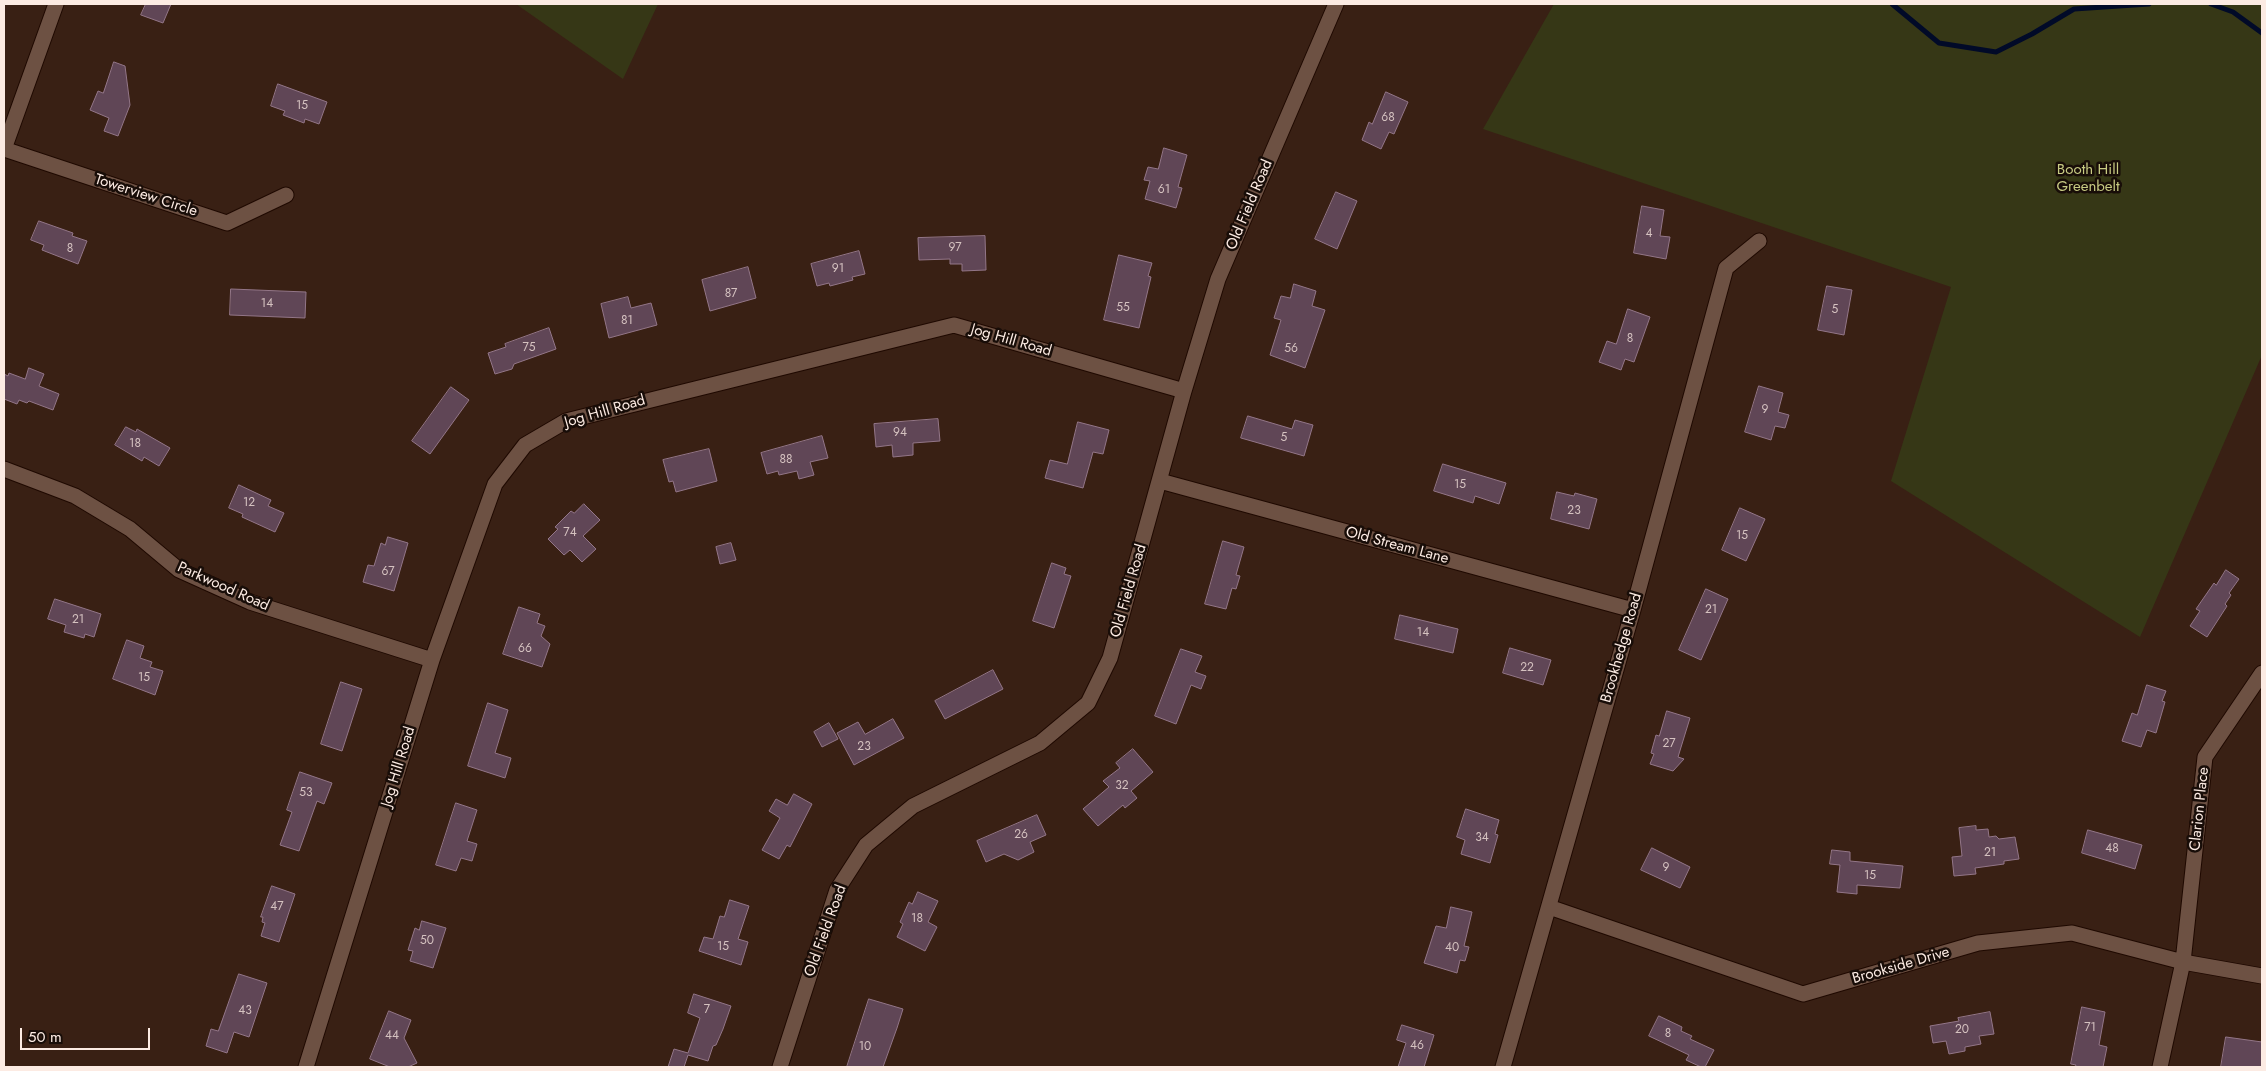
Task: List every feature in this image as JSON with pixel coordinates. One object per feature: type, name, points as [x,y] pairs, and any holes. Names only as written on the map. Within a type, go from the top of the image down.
[{"type":"street","points":[[4,149],[56,4]]},
{"type":"street","name":"Old Field Road","points":[[780,1067],[837,890],[866,845],[913,806],[1040,743],[1088,703],[1110,658],[1184,391],[1218,279],[1336,4]]},
{"type":"street","name":"Towerview Circle","points":[[4,149],[227,223],[286,195]]},
{"type":"street","name":"Brookhedge Road","points":[[1503,1067],[1633,610],[1726,268],[1759,241]]},
{"type":"street","name":"Jog Hill Road","points":[[306,1067],[432,660],[495,484],[525,445],[566,421],[954,325],[1184,391]]},
{"type":"street","name":"Parkwood Road","points":[[4,469],[75,496],[130,529],[179,570],[250,602],[432,660]]},
{"type":"street","name":"Old Stream Lane","points":[[1160,481],[1633,610]]},
{"type":"street","name":"Clarion Place","points":[[2160,1067],[2183,962],[2205,757],[2262,673]]},
{"type":"street","name":"Brookside Drive","points":[[1549,907],[1803,994],[1978,944],[2072,933],[2183,962],[2262,976]]},
{"type":"green space","points":[[516,4],[658,4],[623,79]]},
{"type":"green space","name":"Booth Hill Greenbelt","points":[[1554,4],[2262,4],[2262,355],[2140,637],[1891,481],[1951,287],[1483,129]]},
{"type":"building","points":[[146,4],[171,4],[163,23],[141,15]]},
{"type":"building","points":[[114,62],[125,66],[130,105],[118,136],[104,131],[109,118],[90,110],[98,91],[103,93]]},
{"type":"building","points":[[278,84],[327,102],[319,124],[305,119],[304,123],[283,115],[285,111],[271,106]]},
{"type":"building","points":[[1386,92],[1408,102],[1394,134],[1389,132],[1381,149],[1362,140],[1369,122],[1372,124]]},
{"type":"building","points":[[1164,148],[1187,155],[1178,187],[1182,188],[1176,208],[1145,199],[1150,181],[1144,180],[1148,167],[1158,169]]},
{"type":"building","points":[[1336,192],[1357,201],[1337,249],[1315,239]]},
{"type":"building","points":[[1642,206],[1664,210],[1660,236],[1670,237],[1666,259],[1634,253]]},
{"type":"building","points":[[39,221],[73,233],[72,236],[87,241],[78,264],[42,250],[44,245],[31,240]]},
{"type":"building","points":[[985,236],[986,270],[962,271],[962,264],[950,264],[950,259],[919,260],[918,238]]},
{"type":"building","points":[[859,251],[865,274],[852,277],[853,280],[830,286],[829,283],[817,286],[811,264]]},
{"type":"building","points":[[1119,255],[1152,263],[1148,276],[1151,277],[1139,328],[1104,320]]},
{"type":"building","points":[[748,267],[756,298],[710,311],[702,280]]},
{"type":"building","points":[[1294,284],[1316,291],[1312,306],[1325,310],[1305,368],[1270,355],[1281,320],[1274,318],[1281,296],[1290,298]]},
{"type":"building","points":[[1827,286],[1852,290],[1844,335],[1818,330]]},
{"type":"building","points":[[231,289],[306,292],[305,318],[230,315]]},
{"type":"building","points":[[628,297],[631,308],[651,303],[657,325],[609,338],[601,304]]},
{"type":"building","points":[[1628,309],[1650,317],[1634,362],[1625,359],[1621,370],[1599,362],[1607,341],[1616,344]]},
{"type":"building","points":[[549,328],[556,349],[514,364],[512,369],[495,374],[488,353],[506,347],[505,344]]},
{"type":"building","points":[[29,368],[44,374],[39,386],[59,394],[53,410],[29,401],[27,403],[19,400],[17,404],[4,399],[4,374],[8,376],[9,373],[25,379]]},
{"type":"building","points":[[1759,386],[1783,393],[1778,412],[1789,415],[1785,428],[1775,426],[1771,440],[1745,432]]},
{"type":"building","points":[[451,387],[469,400],[430,454],[412,441]]},
{"type":"building","points":[[1248,416],[1292,429],[1295,420],[1313,425],[1304,456],[1241,438]]},
{"type":"building","points":[[938,419],[940,441],[913,443],[913,455],[893,457],[892,445],[876,447],[874,424]]},
{"type":"building","points":[[1078,422],[1109,430],[1103,454],[1093,452],[1083,488],[1045,478],[1050,460],[1067,464]]},
{"type":"building","points":[[126,427],[136,432],[137,429],[170,448],[159,466],[144,457],[142,461],[115,445]]},
{"type":"building","points":[[822,436],[828,458],[810,462],[814,475],[799,479],[797,471],[779,475],[778,471],[767,474],[761,453]]},
{"type":"building","points":[[709,449],[717,481],[676,492],[673,481],[669,482],[663,460]]},
{"type":"building","points":[[1443,464],[1506,483],[1499,504],[1475,496],[1473,503],[1434,491]]},
{"type":"building","points":[[239,485],[271,500],[268,506],[284,513],[275,532],[242,517],[243,514],[229,508]]},
{"type":"building","points":[[1557,492],[1574,496],[1575,493],[1597,499],[1589,529],[1551,519]]},
{"type":"building","points":[[584,504],[600,520],[583,536],[596,549],[582,562],[570,550],[564,555],[548,539],[558,529],[555,527],[571,511],[574,513]]},
{"type":"building","points":[[1740,508],[1765,519],[1746,561],[1722,550]]},
{"type":"building","points":[[388,537],[408,543],[394,591],[363,582],[368,565],[374,566],[381,543],[385,545]]},
{"type":"building","points":[[1223,541],[1244,547],[1236,575],[1240,576],[1236,589],[1232,588],[1226,609],[1205,604]]},
{"type":"building","points":[[731,543],[736,560],[720,564],[716,547]]},
{"type":"building","points":[[1052,563],[1066,568],[1064,574],[1071,576],[1054,628],[1033,621]]},
{"type":"building","points":[[2226,570],[2239,579],[2229,593],[2231,595],[2225,604],[2227,606],[2207,637],[2190,626],[2200,611],[2196,609],[2214,583],[2216,585]]},
{"type":"building","points":[[1706,589],[1728,599],[1701,660],[1679,650]]},
{"type":"building","points":[[55,599],[101,614],[94,637],[85,634],[84,638],[64,632],[66,625],[48,619]]},
{"type":"building","points":[[519,607],[540,614],[537,623],[545,626],[541,636],[550,644],[542,667],[503,654]]},
{"type":"building","points":[[1400,615],[1458,629],[1453,653],[1395,639]]},
{"type":"building","points":[[127,640],[144,646],[140,658],[152,662],[150,667],[163,671],[155,695],[113,679]]},
{"type":"building","points":[[1510,648],[1551,660],[1543,685],[1503,673]]},
{"type":"building","points":[[1181,649],[1202,656],[1195,672],[1206,676],[1201,689],[1191,685],[1176,724],[1155,716]]},
{"type":"building","points":[[993,670],[1003,689],[945,719],[935,701]]},
{"type":"building","points":[[341,682],[362,689],[342,751],[321,744]]},
{"type":"building","points":[[2147,685],[2166,691],[2162,701],[2165,702],[2156,733],[2147,730],[2141,747],[2122,741],[2132,713],[2137,715]]},
{"type":"building","points":[[488,703],[508,710],[495,753],[511,758],[505,778],[468,766]]},
{"type":"building","points":[[1667,711],[1690,718],[1678,757],[1684,759],[1673,771],[1650,764],[1654,754],[1651,753],[1656,735],[1659,736]]},
{"type":"building","points":[[893,719],[904,738],[854,765],[837,733],[858,722],[865,734]]},
{"type":"building","points":[[829,723],[838,739],[822,747],[814,732]]},
{"type":"building","points":[[1133,749],[1153,772],[1131,791],[1137,798],[1125,808],[1123,805],[1098,826],[1083,809],[1109,787],[1103,781],[1120,768],[1116,763]]},
{"type":"building","points":[[300,772],[332,783],[324,804],[317,801],[299,851],[280,845],[292,812],[287,810]]},
{"type":"building","points":[[794,794],[812,804],[790,847],[787,845],[779,859],[762,850],[780,818],[769,811],[776,799],[787,805]]},
{"type":"building","points":[[456,803],[477,810],[467,841],[477,844],[472,861],[461,858],[456,871],[436,865]]},
{"type":"building","points":[[1466,809],[1499,820],[1495,834],[1498,835],[1490,863],[1461,854],[1465,840],[1457,837]]},
{"type":"building","points":[[1037,815],[1046,835],[1030,842],[1034,852],[1018,860],[1004,854],[986,862],[977,841]]},
{"type":"building","points":[[1976,826],[1976,830],[1988,829],[1989,837],[1996,836],[1999,839],[2015,837],[2019,859],[2004,861],[2004,864],[1975,868],[1976,874],[1954,876],[1952,857],[1962,856],[1959,828]]},
{"type":"building","points":[[2088,830],[2142,845],[2135,869],[2082,853]]},
{"type":"building","points":[[1652,848],[1690,867],[1680,888],[1641,870]]},
{"type":"building","points":[[1832,850],[1850,852],[1850,861],[1903,866],[1900,888],[1857,885],[1857,894],[1837,892],[1840,865],[1830,864]]},
{"type":"building","points":[[272,886],[295,894],[279,942],[261,936],[265,923],[262,922],[263,917],[261,917]]},
{"type":"building","points":[[918,892],[938,901],[928,922],[937,927],[925,951],[897,937],[903,924],[900,922],[909,902],[912,904]]},
{"type":"building","points":[[730,900],[749,906],[738,939],[748,942],[741,965],[699,951],[704,937],[713,939],[720,916],[724,917]]},
{"type":"building","points":[[1451,907],[1472,912],[1464,946],[1469,947],[1465,961],[1460,960],[1457,973],[1424,963],[1436,926],[1446,928]]},
{"type":"building","points":[[422,921],[446,928],[433,968],[410,961],[413,951],[408,950],[415,928],[419,930]]},
{"type":"building","points":[[239,974],[267,983],[249,1037],[234,1032],[227,1053],[206,1046],[211,1029],[218,1031]]},
{"type":"building","points":[[694,994],[731,1006],[723,1029],[716,1045],[713,1046],[708,1061],[688,1055],[684,1067],[668,1067],[674,1049],[688,1053],[700,1018],[688,1013]]},
{"type":"building","points":[[869,999],[903,1009],[897,1028],[883,1067],[847,1067]]},
{"type":"building","points":[[2082,1007],[2105,1012],[2099,1045],[2107,1047],[2103,1067],[2075,1067],[2076,1065],[2071,1064]]},
{"type":"building","points":[[389,1011],[411,1020],[404,1038],[417,1063],[408,1067],[390,1067],[370,1059]]},
{"type":"building","points":[[1990,1012],[1994,1034],[1979,1036],[1981,1044],[1965,1047],[1965,1051],[1949,1054],[1946,1041],[1933,1043],[1930,1026],[1959,1021],[1958,1018]]},
{"type":"building","points":[[1659,1016],[1682,1027],[1681,1031],[1692,1036],[1690,1039],[1714,1050],[1705,1067],[1686,1060],[1689,1055],[1649,1036]]},
{"type":"building","points":[[1402,1025],[1434,1035],[1424,1067],[1398,1067],[1406,1043],[1397,1040]]},
{"type":"building","points":[[2226,1037],[2262,1042],[2262,1067],[2221,1067]]},
{"type":"waterway","points":[[1892,4],[1939,43],[1996,52],[2032,34],[2074,9],[2149,4]]},
{"type":"waterway","points":[[2211,4],[2233,12],[2262,33]]}]
